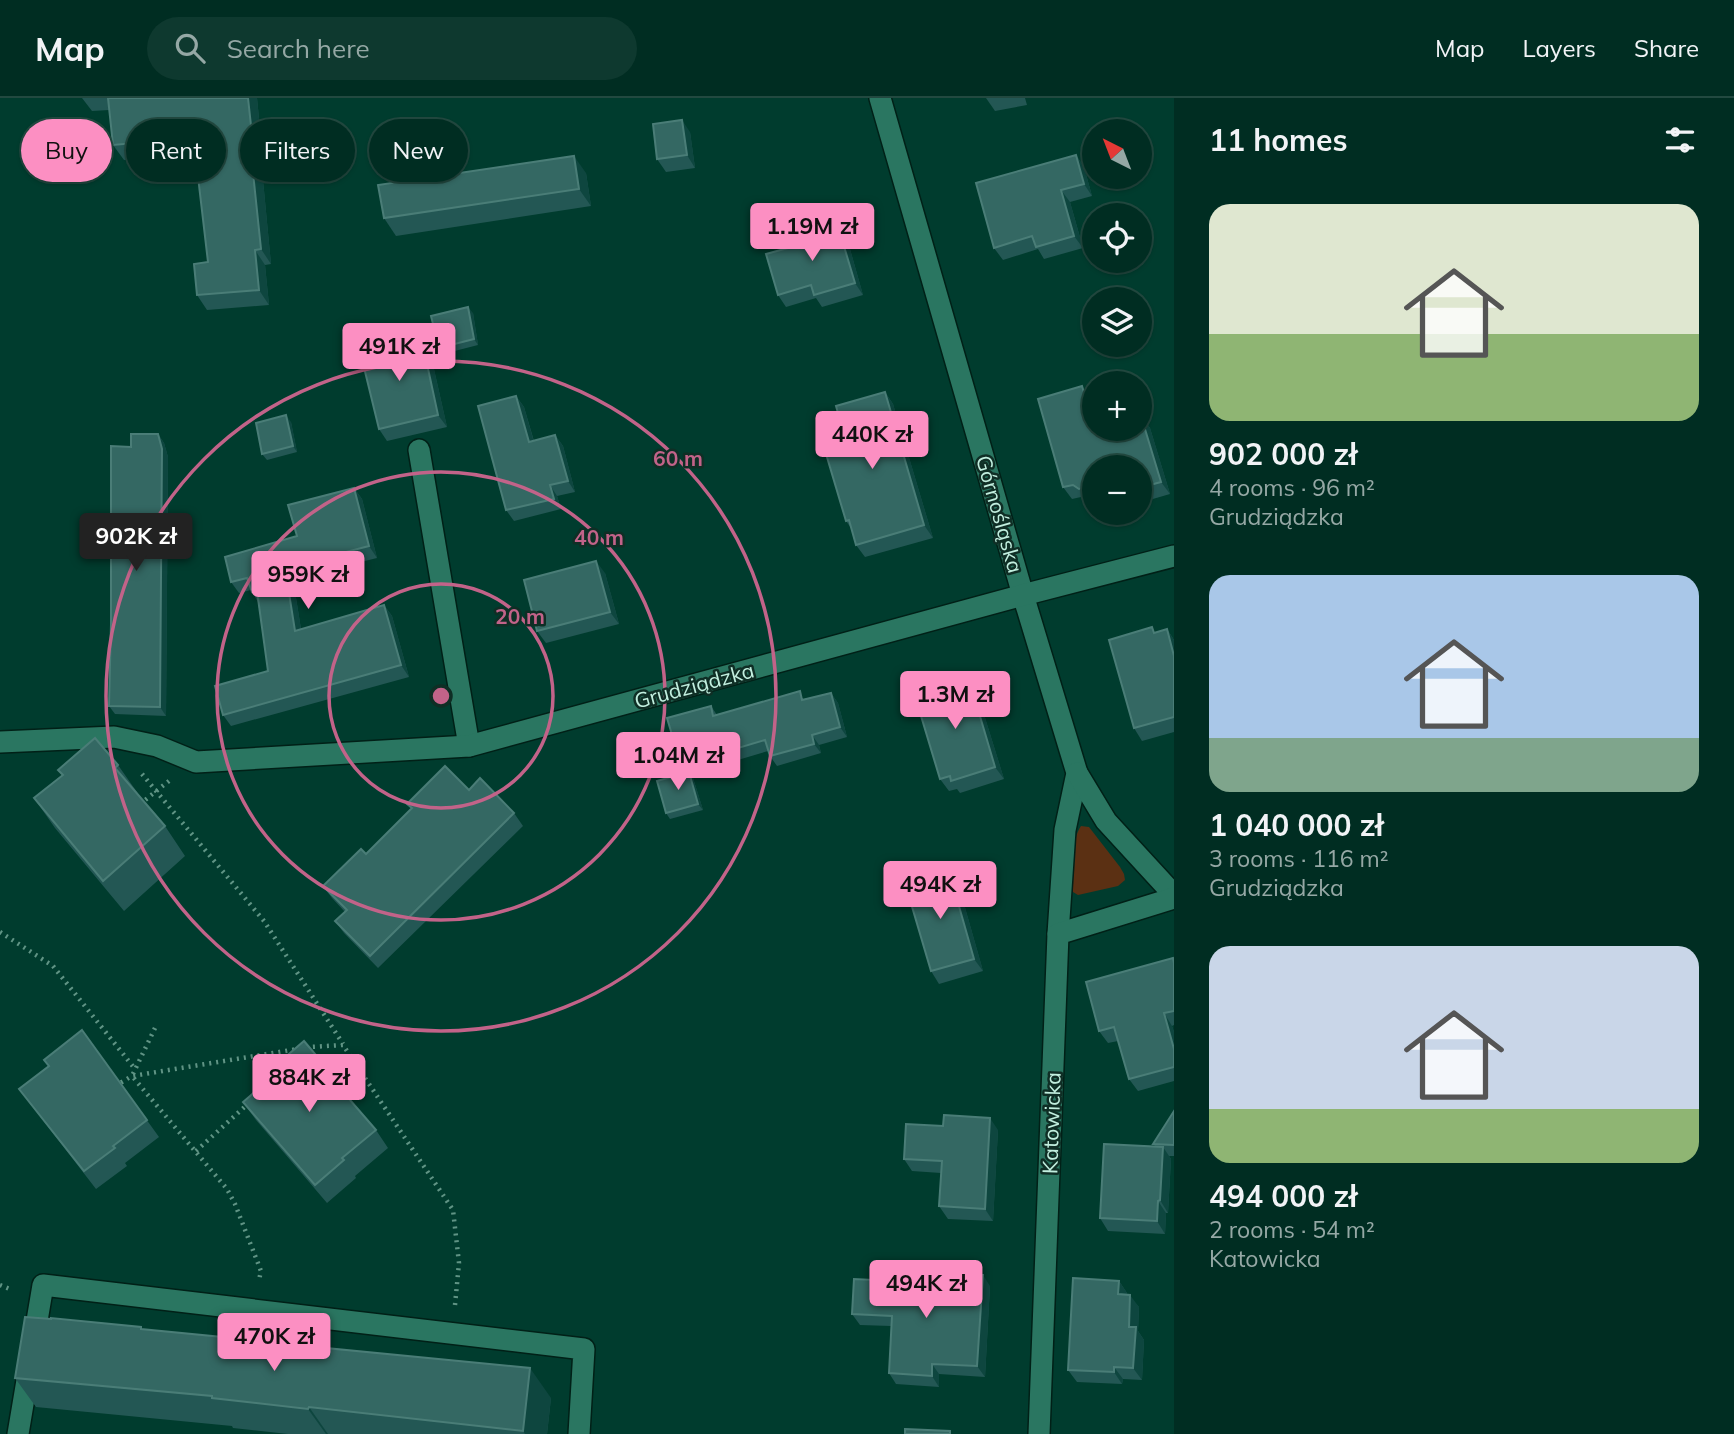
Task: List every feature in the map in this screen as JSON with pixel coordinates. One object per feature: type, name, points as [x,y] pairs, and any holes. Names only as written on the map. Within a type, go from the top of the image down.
[{"type":"street","name":"Górnośląska","points":[[880,98],[1077,773],[1065,830],[1058,934]]},
{"type":"street","points":[[419,450],[469,746]]},
{"type":"street","name":"Grudziądzka","points":[[0,742],[114,737],[157,746],[196,762],[469,746],[1174,556]]},
{"type":"street","points":[[1058,934],[1174,896],[1106,821],[1077,773]]},
{"type":"street","name":"Katowicka","points":[[1039,1434],[1058,934]]},
{"type":"street","points":[[18,1434],[43,1285],[584,1349],[579,1434]]},
{"type":"path","points":[[114,737],[264,921],[453,1210],[459,1263],[452,1334]]},
{"type":"path","points":[[0,932],[53,966],[135,1069]]},
{"type":"path","points":[[132,1076],[155,1028]]},
{"type":"path","points":[[114,1087],[132,1076],[310,1047],[343,1045]]},
{"type":"path","points":[[300,1056],[310,1047]]},
{"type":"path","points":[[132,1076],[231,1196],[261,1272],[250,1310]]},
{"type":"path","points":[[336,1097],[363,1076]]},
{"type":"path","points":[[196,1151],[253,1099]]},
{"type":"shaded area","points":[[1081,826],[1089,827],[1120,867],[1125,880],[1118,886],[1078,895],[1073,892],[1074,848]]},
{"type":"building","points":[[108,98],[248,98],[250,119],[240,119],[240,182],[254,182],[261,249],[255,250],[259,290],[197,295],[194,264],[208,262],[199,182],[226,182],[226,119],[126,119],[126,144],[113,145]]},
{"type":"building","points":[[682,120],[687,155],[657,159],[653,124]]},
{"type":"building","points":[[1076,155],[1082,185],[1061,190],[1074,236],[1036,247],[1032,236],[994,248],[976,183]]},
{"type":"building","points":[[574,156],[579,189],[384,218],[378,185],[398,182],[468,182],[468,172]]},
{"type":"building","points":[[837,223],[855,283],[814,295],[811,285],[778,295],[766,254],[799,245],[796,235]]},
{"type":"building","points":[[468,307],[474,339],[439,348],[431,316]]},
{"type":"building","points":[[421,336],[438,415],[379,429],[360,351]]},
{"type":"building","points":[[1082,386],[1082,441],[1149,441],[1161,482],[1152,484],[1152,455],[1082,455],[1082,488],[1073,485],[1063,487],[1038,399]]},
{"type":"building","points":[[885,392],[924,525],[856,545],[849,520],[846,521],[821,437],[843,431],[836,406]]},
{"type":"building","points":[[516,396],[529,442],[555,435],[568,481],[550,485],[554,499],[506,510],[478,406]]},
{"type":"building","points":[[286,415],[293,446],[262,454],[256,423]]},
{"type":"building","points":[[131,434],[158,434],[162,449],[160,707],[109,706],[111,446],[131,447]]},
{"type":"building","points":[[354,488],[369,546],[285,568],[295,631],[384,605],[401,665],[223,715],[215,686],[268,671],[257,591],[252,592],[247,578],[231,582],[225,557],[297,536],[288,505]]},
{"type":"building","points":[[596,561],[610,612],[537,631],[524,580]]},
{"type":"building","points":[[1152,627],[1154,633],[1167,629],[1174,656],[1174,717],[1134,728],[1109,640]]},
{"type":"building","points":[[969,679],[995,767],[951,781],[950,776],[940,779],[915,696]]},
{"type":"building","points":[[800,691],[802,700],[831,693],[840,727],[812,735],[814,744],[770,756],[765,740],[681,765],[667,718],[711,706],[713,716]]},
{"type":"building","points":[[95,738],[118,765],[115,768],[165,826],[103,881],[34,798],[63,775],[58,770]]},
{"type":"building","points":[[445,766],[469,790],[480,778],[514,813],[370,956],[335,921],[347,910],[323,886],[361,849],[366,854],[412,808],[407,804]]},
{"type":"building","points":[[689,772],[698,804],[666,813],[657,781]]},
{"type":"building","points":[[949,871],[974,959],[931,971],[905,883]]},
{"type":"building","points":[[1173,958],[1174,1011],[1164,1013],[1174,1049],[1174,1067],[1129,1079],[1114,1027],[1099,1031],[1086,982]]},
{"type":"building","points":[[82,1030],[147,1120],[84,1171],[19,1089],[49,1066],[44,1060]]},
{"type":"building","points":[[304,1041],[327,1068],[324,1070],[376,1130],[315,1185],[243,1102],[271,1078],[267,1073]]},
{"type":"building","points":[[1174,1111],[1174,1145],[1153,1144]]},
{"type":"building","points":[[944,1115],[990,1118],[985,1209],[939,1206],[942,1161],[904,1159],[906,1124],[943,1126]]},
{"type":"building","points":[[1104,1144],[1163,1147],[1157,1221],[1100,1218]]},
{"type":"building","points":[[937,1273],[983,1275],[977,1366],[932,1364],[932,1376],[889,1373],[892,1316],[852,1314],[854,1279],[936,1283]]},
{"type":"building","points":[[1073,1278],[1119,1281],[1118,1294],[1130,1295],[1129,1327],[1136,1327],[1133,1368],[1114,1367],[1114,1372],[1068,1370]]},
{"type":"building","points":[[25,1317],[530,1368],[523,1431],[308,1409],[212,1396],[15,1378]]},
{"type":"building","points":[[905,1429],[950,1431],[950,1434],[905,1434]]}]
